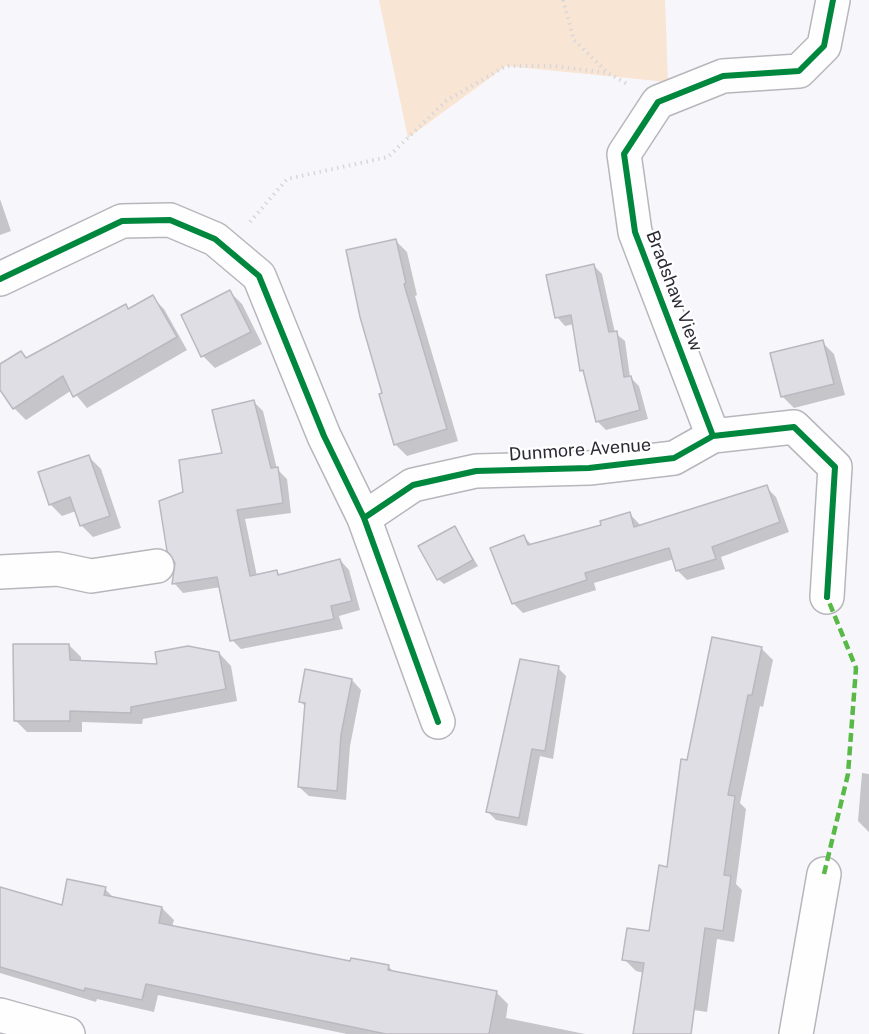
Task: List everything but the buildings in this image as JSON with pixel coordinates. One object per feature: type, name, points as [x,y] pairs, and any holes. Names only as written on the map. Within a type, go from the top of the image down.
[{"type":"street","points":[[658,102],[723,76],[799,71],[824,46],[833,0]]},
{"type":"street","name":"Bradshaw View","points":[[658,102],[624,154],[635,232],[713,436]]},
{"type":"street","points":[[0,279],[122,221],[170,220],[215,239],[259,276],[324,436],[364,518],[438,722]]},
{"type":"street","name":"Dunmore Avenue","points":[[364,518],[414,485],[476,471],[589,468],[674,458],[713,436],[794,427],[835,467],[827,597]]},
{"type":"street","points":[[0,572],[58,569],[91,576],[157,566]]},
{"type":"street","points":[[796,1034],[824,874]]},
{"type":"street","points":[[0,1015],[68,1034]]},
{"type":"path","points":[[563,0],[574,40],[608,73],[658,102]]},
{"type":"path","points":[[232,253],[252,219],[287,179],[388,158],[446,101],[506,66],[553,66],[608,73]]},
{"type":"shaded area","points":[[379,0],[665,0],[668,82],[506,66],[408,138]]},
{"type":"marked path","points":[[824,874],[848,774],[856,668],[827,597]]},
{"type":"cycle path","points":[[713,436],[635,232],[624,154],[658,102],[723,76],[799,71],[824,46],[833,0]]},
{"type":"cycle path","points":[[0,279],[122,221],[170,220],[215,239],[259,276],[324,436],[364,518],[438,722]]},
{"type":"cycle path","points":[[364,518],[413,485],[476,471],[589,468],[674,458],[713,436],[794,427],[835,467],[827,597]]}]
